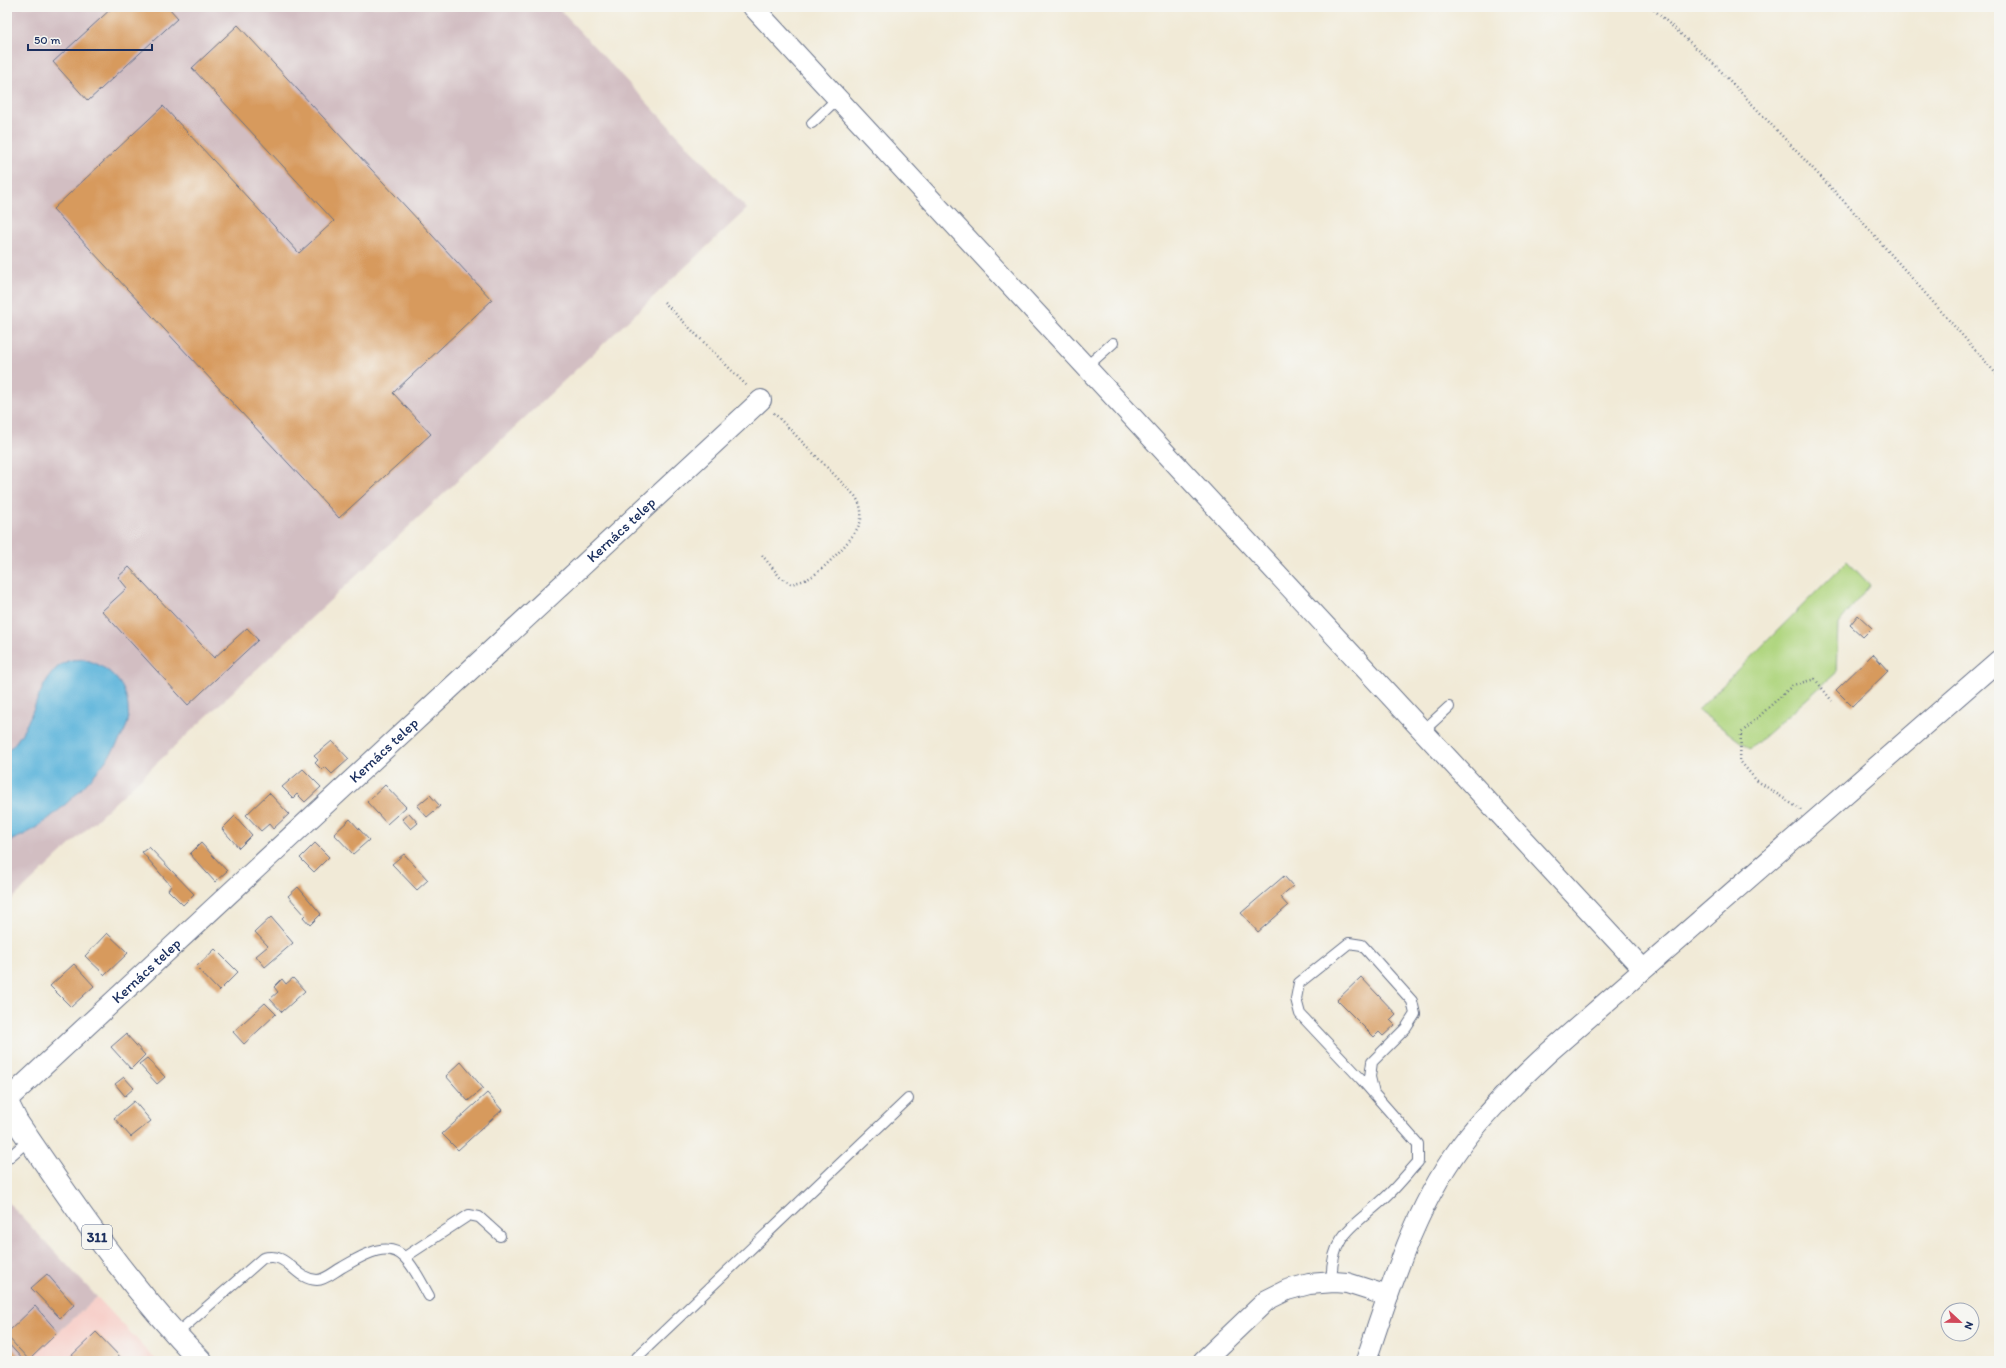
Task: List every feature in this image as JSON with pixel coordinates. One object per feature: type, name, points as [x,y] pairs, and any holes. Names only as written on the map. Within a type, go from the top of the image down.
[{"type":"main road","name":"311","points":[[7,1101],[17,1122],[29,1140],[114,1261],[175,1335],[201,1361]]},
{"type":"street","points":[[753,7],[1643,969]]},
{"type":"street","name":"Kernács telep","points":[[7,1101],[761,400]]},
{"type":"street","points":[[1366,1361],[1388,1296],[1429,1198],[1468,1136],[1506,1093],[1549,1052],[1643,969],[1999,660]]},
{"type":"street","points":[[1203,1361],[1267,1300],[1287,1290],[1302,1286],[1332,1282],[1347,1283],[1388,1296]]},
{"type":"lane","points":[[812,123],[838,98]]},
{"type":"lane","points":[[1086,366],[1113,343]]},
{"type":"lane","points":[[1423,731],[1449,707]]},
{"type":"lane","points":[[1332,1282],[1332,1258],[1338,1244],[1348,1230],[1389,1194],[1418,1162],[1418,1144],[1300,1014],[1296,999],[1299,983],[1349,943],[1362,945],[1412,1001],[1415,1014],[1406,1028],[1372,1062],[1370,1077],[1374,1094]]},
{"type":"lane","points":[[633,1361],[908,1099]]},
{"type":"lane","points":[[7,1159],[29,1140]]},
{"type":"lane","points":[[405,1258],[470,1215],[480,1217],[500,1236]]},
{"type":"lane","points":[[175,1335],[263,1258],[271,1256],[280,1258],[300,1274],[317,1280],[365,1254],[383,1249],[396,1252],[405,1258],[429,1296]]},
{"type":"path","points":[[1651,7],[1716,66],[1851,209],[1999,377]]},
{"type":"path","points":[[664,302],[855,496],[861,504],[862,520],[854,536],[812,576],[801,582],[790,584],[780,577],[762,555]]},
{"type":"path","points":[[1816,820],[1756,780],[1740,761],[1741,734],[1793,685],[1815,679],[1832,701]]},
{"type":"shaded area","points":[[7,7],[557,7],[747,209],[9,902],[7,901]]},
{"type":"shaded area","points":[[7,1201],[97,1297],[27,1361],[7,1361]]},
{"type":"shaded area","points":[[97,1297],[157,1361],[27,1361]]},
{"type":"green space","points":[[1847,561],[1870,585],[1838,624],[1836,673],[1750,749],[1698,710]]},
{"type":"water","points":[[83,659],[99,665],[107,670],[119,682],[126,698],[128,707],[128,722],[110,755],[78,793],[40,825],[23,835],[7,841],[7,751],[17,741],[31,716],[42,689],[57,667],[71,660]]},
{"type":"building","points":[[113,7],[168,7],[178,18],[88,101],[53,62]]},
{"type":"building","points":[[238,25],[492,300],[393,393],[431,434],[339,518],[53,209],[163,106],[299,253],[334,221],[192,68]]},
{"type":"building","points":[[129,567],[214,658],[247,628],[258,640],[188,705],[102,611],[127,588],[118,577]]},
{"type":"building","points":[[1858,615],[1872,628],[1863,637],[1850,625]]},
{"type":"building","points":[[1873,654],[1888,671],[1852,706],[1836,690]]},
{"type":"building","points":[[332,741],[349,759],[332,774],[325,767],[322,770],[315,763],[318,760],[314,756]]},
{"type":"building","points":[[303,769],[321,787],[305,802],[297,794],[293,798],[282,787]]},
{"type":"building","points":[[385,785],[406,807],[387,824],[367,802]]},
{"type":"building","points":[[269,793],[289,814],[273,829],[269,824],[261,831],[246,815]]},
{"type":"building","points":[[430,795],[440,806],[427,817],[417,806]]},
{"type":"building","points":[[409,813],[418,823],[411,829],[402,819]]},
{"type":"building","points":[[235,816],[252,835],[239,848],[222,829]]},
{"type":"building","points":[[350,819],[369,840],[353,854],[334,834]]},
{"type":"building","points":[[201,843],[227,871],[215,882],[190,854]]},
{"type":"building","points":[[315,843],[329,857],[314,872],[300,858]]},
{"type":"building","points":[[149,847],[194,894],[183,905],[168,890],[171,886],[142,852]]},
{"type":"building","points":[[404,854],[428,880],[417,890],[392,864]]},
{"type":"building","points":[[1284,876],[1293,886],[1280,897],[1288,906],[1258,932],[1241,913]]},
{"type":"building","points":[[298,887],[321,914],[310,925],[303,917],[305,915],[288,896]]},
{"type":"building","points":[[271,917],[293,943],[265,967],[256,956],[268,946],[255,932]]},
{"type":"building","points":[[107,933],[128,953],[105,975],[85,956]]},
{"type":"building","points":[[215,949],[238,972],[219,991],[196,967]]},
{"type":"building","points":[[74,964],[94,986],[71,1007],[50,986]]},
{"type":"building","points":[[1361,977],[1396,1014],[1390,1020],[1395,1025],[1383,1036],[1379,1032],[1374,1037],[1337,1000]]},
{"type":"building","points":[[293,978],[305,991],[282,1012],[270,999],[278,992],[274,987],[282,979],[286,984]]},
{"type":"building","points":[[265,1003],[276,1014],[244,1044],[233,1032]]},
{"type":"building","points":[[126,1034],[145,1055],[131,1069],[111,1047]]},
{"type":"building","points":[[147,1058],[165,1077],[157,1084],[139,1064]]},
{"type":"building","points":[[461,1062],[483,1088],[468,1101],[446,1076]]},
{"type":"building","points":[[124,1077],[134,1088],[125,1096],[115,1084]]},
{"type":"building","points":[[487,1093],[502,1110],[458,1150],[442,1134]]},
{"type":"building","points":[[134,1101],[151,1121],[131,1137],[114,1118]]},
{"type":"building","points":[[47,1274],[74,1305],[60,1318],[31,1288]]},
{"type":"building","points":[[35,1306],[58,1332],[29,1360],[7,1336],[7,1333]]},
{"type":"building","points":[[96,1332],[124,1361],[66,1361]]},
{"type":"building","points":[[7,1342],[24,1361],[7,1361]]}]
